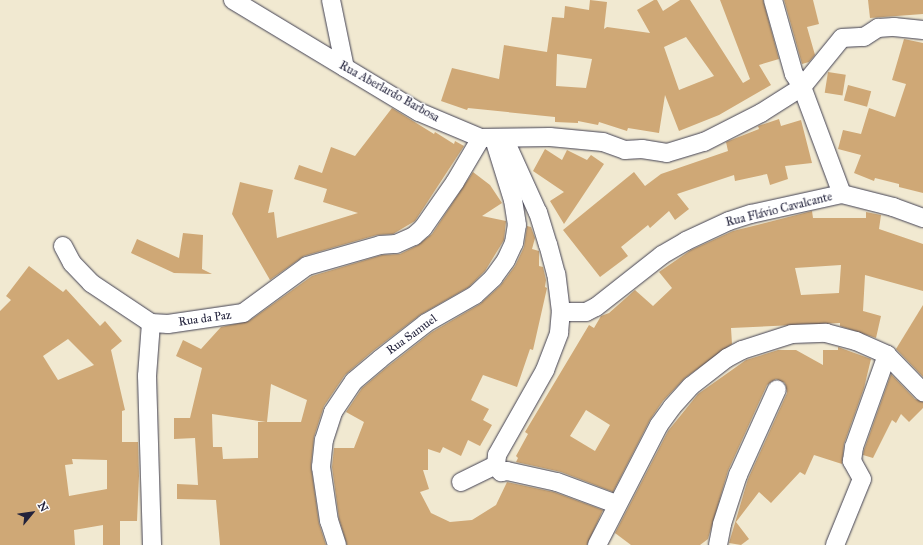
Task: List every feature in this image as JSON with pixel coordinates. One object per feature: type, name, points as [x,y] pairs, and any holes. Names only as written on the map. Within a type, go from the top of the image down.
[{"type":"street","name":"Rua Aberlardo Barbosa","points":[[233,0],[419,112],[493,138],[550,138],[602,142],[625,150],[642,149],[667,153],[704,142],[761,113],[802,87],[842,38],[864,37],[878,28],[894,27],[923,30]]},
{"type":"street","points":[[331,0],[345,68]]},
{"type":"street","points":[[773,0],[794,74],[802,87],[842,194]]},
{"type":"street","points":[[493,138],[538,213],[556,274],[561,312],[559,333],[553,352],[497,455],[496,465],[501,472],[507,470],[557,482],[616,504]]},
{"type":"street","name":"Rua da Paz","points":[[151,323],[168,324],[243,314],[307,266],[380,245],[396,244],[414,236],[423,228],[455,182],[493,138]]},
{"type":"street","name":"Rua Samuel","points":[[337,545],[329,521],[321,467],[324,440],[333,412],[354,381],[380,359],[426,322],[475,295],[493,278],[506,260],[514,243],[517,225],[513,200],[493,138]]},
{"type":"street","name":"Rua Flávio Cavalcante","points":[[561,312],[586,312],[596,307],[662,256],[708,229],[751,214],[842,194],[893,206],[923,218]]},
{"type":"street","points":[[63,246],[72,263],[91,283],[151,323],[146,376],[152,545]]},
{"type":"street","points":[[597,545],[616,504],[659,425],[672,407],[691,386],[727,358],[766,341],[792,334],[819,333],[856,341],[888,355],[923,392]]},
{"type":"street","points":[[835,545],[862,479],[852,461],[854,446],[888,355]]},
{"type":"street","points":[[718,545],[722,524],[738,475],[777,388]]},
{"type":"street","points":[[461,482],[496,465]]},
{"type":"building","points":[[590,0],[607,2],[604,29],[607,27],[650,33],[637,10],[654,0],[657,0],[663,11],[680,0],[690,0],[743,83],[750,79],[720,0],[763,0],[779,59],[759,65],[771,85],[719,115],[679,131],[665,95],[659,133],[628,128],[627,131],[599,122],[598,125],[578,121],[578,123],[555,122],[555,117],[468,108],[467,110],[441,101],[452,68],[499,79],[504,45],[547,52],[552,17],[564,18],[565,6],[589,10]],"holes":[[[686,37],[714,76],[679,90],[664,47]],[[557,54],[592,59],[586,88],[556,86]]]},
{"type":"building","points":[[784,0],[813,0],[819,24],[807,27],[815,55],[809,62],[802,64]]},
{"type":"building","points":[[868,0],[923,0],[923,14],[870,18]]},
{"type":"building","points":[[904,39],[923,43],[923,193],[899,187],[899,184],[875,178],[874,181],[854,173],[861,155],[838,149],[843,130],[861,134],[869,108],[895,117],[906,84],[892,80]]},
{"type":"building","points":[[828,72],[846,75],[842,96],[825,93]]},
{"type":"building","points":[[848,85],[871,91],[867,107],[844,100]]},
{"type":"building","points":[[392,108],[434,134],[435,132],[454,144],[455,141],[464,146],[415,221],[393,234],[377,235],[304,256],[270,280],[232,214],[240,182],[273,190],[268,213],[274,212],[277,238],[358,213],[323,202],[327,189],[294,179],[299,165],[322,173],[331,147],[355,156]]},
{"type":"building","points":[[779,119],[781,126],[801,120],[812,163],[785,166],[788,179],[770,185],[767,174],[735,181],[734,175],[677,194],[689,209],[675,220],[669,211],[650,228],[648,225],[621,247],[628,256],[600,277],[563,230],[634,172],[645,186],[661,174],[728,151],[726,142],[759,129],[758,126]]},
{"type":"building","points":[[545,149],[562,160],[567,150],[587,160],[591,155],[604,164],[564,224],[550,201],[564,192],[533,171]]},
{"type":"building","points":[[473,172],[490,185],[502,203],[482,216],[506,221],[504,240],[485,271],[469,287],[420,315],[373,351],[345,375],[324,406],[314,437],[311,466],[319,523],[326,545],[220,545],[216,500],[177,499],[177,484],[198,485],[195,438],[174,439],[174,418],[190,418],[202,368],[176,356],[183,340],[201,349],[221,327],[249,321],[312,276],[382,255],[400,254],[418,245],[432,234]],"holes":[[[271,384],[307,400],[301,422],[267,422]],[[212,414],[266,422],[258,422],[258,458],[223,459],[222,447],[213,447]]]},
{"type":"building","points":[[812,211],[813,218],[866,218],[866,212],[881,215],[879,229],[923,244],[923,291],[865,275],[863,311],[881,316],[876,338],[840,326],[840,323],[731,328],[732,344],[685,378],[663,401],[650,420],[613,492],[561,472],[516,462],[518,458],[516,456],[528,434],[525,432],[589,325],[594,328],[601,316],[609,313],[635,290],[653,306],[672,288],[659,272],[691,250],[733,231]],"holes":[[[841,265],[839,293],[801,295],[795,268]],[[586,410],[610,425],[595,451],[570,436]]]},
{"type":"building","points":[[527,226],[531,227],[535,238],[532,249],[539,251],[539,266],[543,267],[546,280],[545,287],[547,288],[533,350],[530,349],[517,387],[483,375],[471,400],[489,409],[483,420],[492,425],[480,446],[468,440],[461,456],[443,447],[440,453],[428,449],[428,470],[423,470],[429,489],[420,492],[431,513],[450,522],[472,520],[496,505],[507,482],[554,492],[603,510],[587,545],[347,545],[339,519],[332,467],[334,448],[354,448],[364,422],[346,412],[362,388],[387,367],[432,332],[480,304],[500,286],[515,266],[524,247]]},
{"type":"building","points":[[183,233],[203,235],[202,269],[212,274],[174,273],[131,253],[137,239],[179,258]]},
{"type":"building","points":[[29,266],[63,292],[66,289],[100,326],[105,321],[122,341],[111,350],[125,410],[122,411],[122,442],[138,442],[139,476],[137,521],[120,521],[120,545],[103,545],[103,525],[74,530],[75,545],[0,545],[0,311],[11,300],[6,296]],"holes":[[[68,339],[94,365],[58,380],[43,356]],[[72,459],[107,460],[107,489],[69,496],[65,465],[73,464]]]},
{"type":"building","points":[[923,305],[923,377],[896,349]]},
{"type":"building","points":[[838,347],[871,359],[864,388],[844,444],[842,464],[814,455],[805,475],[800,472],[771,503],[759,492],[736,522],[749,539],[741,545],[729,543],[748,479],[787,393],[785,383],[776,379],[767,385],[728,471],[708,539],[700,545],[631,545],[615,533],[668,431],[698,394],[746,360],[778,350],[796,350],[823,365],[823,350],[838,350]]},
{"type":"building","points":[[891,374],[915,399],[923,402],[923,408],[909,422],[901,414],[896,423],[892,420],[873,458],[863,455],[864,450]]}]
